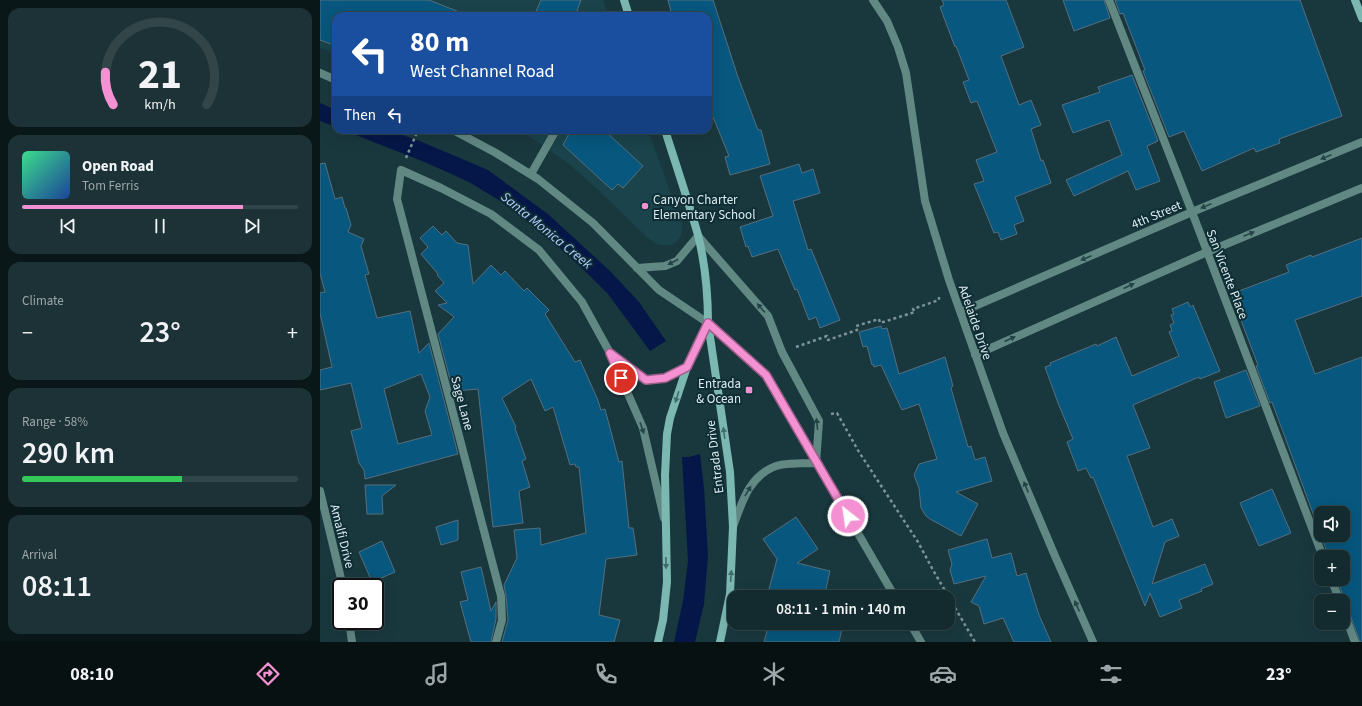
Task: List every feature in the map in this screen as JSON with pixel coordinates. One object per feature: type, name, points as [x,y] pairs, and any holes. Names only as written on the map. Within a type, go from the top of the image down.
[{"type":"street","points":[[624,0],[628,12]]},
{"type":"street","name":"Adelaide Drive","points":[[873,0],[887,21],[898,47],[906,73],[925,201],[948,280],[961,312],[1003,433],[1093,642]]},
{"type":"street","name":"San Vicente Place","points":[[1109,0],[1192,212],[1320,550]]},
{"type":"street","points":[[1355,0],[1362,18]]},
{"type":"street","points":[[320,73],[332,78]]},
{"type":"street","points":[[461,134],[531,174],[593,222],[659,290],[708,323],[766,375],[891,590]]},
{"type":"street","points":[[531,174],[554,134]]},
{"type":"street","name":"Entrada Drive","points":[[666,134],[698,236],[708,299],[708,323],[730,472],[733,527],[730,594],[720,642]]},
{"type":"street","name":"4th Street","points":[[961,312],[1192,212],[1362,142]]},
{"type":"street","points":[[401,170],[441,188],[491,214],[539,250],[582,302],[610,353],[642,428],[666,524]]},
{"type":"street","name":"Sage Lane","points":[[401,170],[397,199],[501,596],[502,620],[496,642]]},
{"type":"street","points":[[975,355],[1207,252],[1362,188]]},
{"type":"street","points":[[637,268],[665,266],[678,261],[698,236],[768,316],[782,352],[819,421],[816,462]]},
{"type":"street","points":[[658,642],[663,620],[667,582],[665,475],[667,434],[670,418],[687,367],[708,323]]},
{"type":"street","points":[[610,353],[646,380],[665,378],[687,367]]},
{"type":"street","points":[[733,527],[746,493],[755,479],[764,472],[777,466],[816,462]]},
{"type":"street","name":"Amalfi Drive","points":[[320,491],[341,578]]},
{"type":"street","points":[[1350,629],[1355,642]]},
{"type":"street","points":[[350,630],[352,642]]},
{"type":"street","points":[[914,630],[921,642]]},
{"type":"path","points":[[401,170],[416,134]]},
{"type":"path","points":[[782,352],[827,336],[828,340],[857,330],[856,326],[879,320],[880,323],[915,312],[914,309],[939,300],[936,285],[948,280]]},
{"type":"path","points":[[816,416],[837,413],[858,452],[918,542],[975,642]]},
{"type":"shaded area","points":[[320,0],[603,0],[608,12],[332,12],[332,52],[320,48]]},
{"type":"shaded area","name":"Canyon Charter Elementary School","points":[[524,134],[649,134],[682,225],[681,236],[672,245],[658,245],[648,238],[569,164],[532,138]]},
{"type":"water","points":[[320,103],[332,108],[332,126],[320,121]]},
{"type":"water","name":"Santa Monica Creek","points":[[353,134],[400,134],[488,170],[549,215],[611,272],[639,302],[666,341],[650,351],[608,294],[545,234],[497,199],[469,182],[427,163]]},
{"type":"water","points":[[700,454],[704,488],[708,556],[704,604],[695,642],[674,642],[683,601],[688,561],[682,457]]},
{"type":"building","points":[[320,0],[429,0],[459,12],[332,12],[332,44],[320,40]]},
{"type":"building","points":[[541,0],[581,0],[576,12],[536,12]]},
{"type":"building","points":[[668,0],[713,0],[738,77],[758,130],[761,130],[770,164],[730,175],[725,157],[729,156],[712,117],[712,12],[671,12]]},
{"type":"building","points":[[942,0],[1006,0],[1024,47],[1001,56],[1019,105],[1031,100],[1041,125],[1031,129],[1041,161],[1043,160],[1051,183],[1015,197],[1024,221],[1014,225],[1017,234],[1001,240],[998,232],[994,233],[974,184],[984,181],[976,160],[997,152],[977,101],[971,103],[963,82],[969,80],[940,7],[944,5]]},
{"type":"building","points":[[1063,0],[1104,0],[1110,18],[1074,31]]},
{"type":"building","points":[[1115,0],[1300,0],[1342,116],[1279,139],[1280,143],[1256,152],[1254,148],[1202,171],[1184,131],[1169,137],[1143,71],[1145,70],[1123,13],[1120,14]]},
{"type":"building","points":[[1132,75],[1158,141],[1147,146],[1160,181],[1136,190],[1128,171],[1074,196],[1066,180],[1122,155],[1109,120],[1073,133],[1062,105],[1100,92],[1098,87]]},
{"type":"building","points":[[569,134],[608,134],[643,166],[623,188],[618,184],[612,190],[563,145]]},
{"type":"building","points":[[325,163],[335,199],[342,197],[351,225],[348,232],[364,239],[361,246],[369,274],[365,275],[377,318],[410,311],[419,353],[429,343],[458,454],[365,479],[364,470],[359,463],[351,431],[362,428],[351,383],[320,390],[320,370],[332,367],[320,313],[320,293],[325,292],[320,273],[320,164]],"holes":[[[421,374],[430,397],[425,411],[432,435],[398,444],[384,389]]]},
{"type":"building","points":[[799,164],[802,173],[813,169],[820,193],[793,201],[808,250],[811,249],[840,320],[820,328],[816,317],[809,320],[797,289],[795,290],[778,249],[752,257],[748,246],[746,247],[740,227],[773,216],[760,176]]},
{"type":"building","points":[[433,226],[442,235],[446,231],[457,243],[468,245],[473,284],[491,265],[501,275],[505,271],[524,291],[527,288],[549,310],[545,314],[575,362],[580,360],[601,410],[605,409],[619,462],[622,461],[629,528],[633,528],[637,555],[606,559],[599,615],[620,620],[614,642],[502,642],[508,620],[504,585],[517,558],[514,530],[540,528],[541,545],[586,533],[579,467],[576,467],[575,464],[570,465],[553,407],[545,411],[531,379],[502,398],[516,427],[515,428],[526,459],[522,461],[530,487],[519,491],[523,523],[493,527],[478,389],[456,391],[456,402],[438,334],[454,317],[438,305],[447,303],[435,291],[444,283],[421,254],[428,247],[420,238]]},
{"type":"building","points":[[1362,238],[1362,296],[1295,320],[1315,374],[1362,357],[1362,642],[1360,642],[1350,615],[1350,594],[1342,594],[1340,586],[1350,586],[1350,550],[1326,550],[1323,542],[1350,542],[1350,506],[1314,506],[1314,516],[1272,402],[1270,403],[1256,366],[1258,365],[1231,294],[1289,272],[1286,265],[1311,255],[1312,257]]},
{"type":"building","points":[[1188,302],[1190,307],[1193,305],[1220,371],[1200,379],[1199,377],[1133,405],[1150,448],[1127,456],[1153,527],[1172,519],[1179,536],[1165,542],[1152,584],[1205,564],[1213,584],[1201,589],[1202,591],[1179,600],[1182,608],[1160,617],[1150,593],[1145,606],[1093,477],[1091,478],[1086,468],[1078,471],[1067,442],[1073,439],[1045,367],[1051,365],[1050,363],[1096,344],[1097,346],[1116,337],[1132,376],[1179,356],[1169,332],[1172,331],[1170,325],[1174,323],[1171,315],[1174,314],[1172,309]]},
{"type":"building","points":[[881,326],[882,329],[887,328],[899,374],[945,357],[953,386],[951,388],[968,447],[971,446],[975,460],[985,457],[992,481],[956,492],[978,504],[961,536],[930,519],[921,508],[919,488],[914,475],[919,464],[937,459],[919,404],[902,410],[881,365],[874,367],[873,364],[872,365],[867,346],[863,347],[859,332]]},
{"type":"building","points":[[1246,370],[1260,406],[1226,418],[1214,382]]},
{"type":"building","points":[[365,485],[396,485],[382,496],[383,514],[367,514]]},
{"type":"building","points":[[1272,489],[1291,533],[1259,546],[1240,503]]},
{"type":"building","points":[[796,517],[818,549],[797,563],[830,571],[826,590],[769,590],[777,559],[763,539]]},
{"type":"building","points":[[458,520],[458,540],[441,545],[436,527]]},
{"type":"building","points":[[987,539],[992,558],[1011,553],[1017,576],[1026,573],[1039,615],[1051,642],[1014,642],[1003,618],[984,624],[979,606],[971,602],[986,576],[954,584],[950,570],[952,564],[948,550]]},
{"type":"building","points":[[382,541],[395,572],[381,578],[370,578],[359,552]]},
{"type":"building","points":[[481,567],[491,611],[496,602],[496,619],[491,642],[471,642],[460,602],[468,600],[461,572]]},
{"type":"building","points":[[767,630],[842,630],[839,642],[764,642]]},
{"type":"place","name":"Canyon Charter Elementary School","points":[[645,206]]},
{"type":"place","name":"Entrada & Ocean","points":[[749,390]]},
{"type":"route","points":[[621,378],[610,353],[646,380],[665,378],[687,367],[708,323],[766,375],[848,516]]}]
